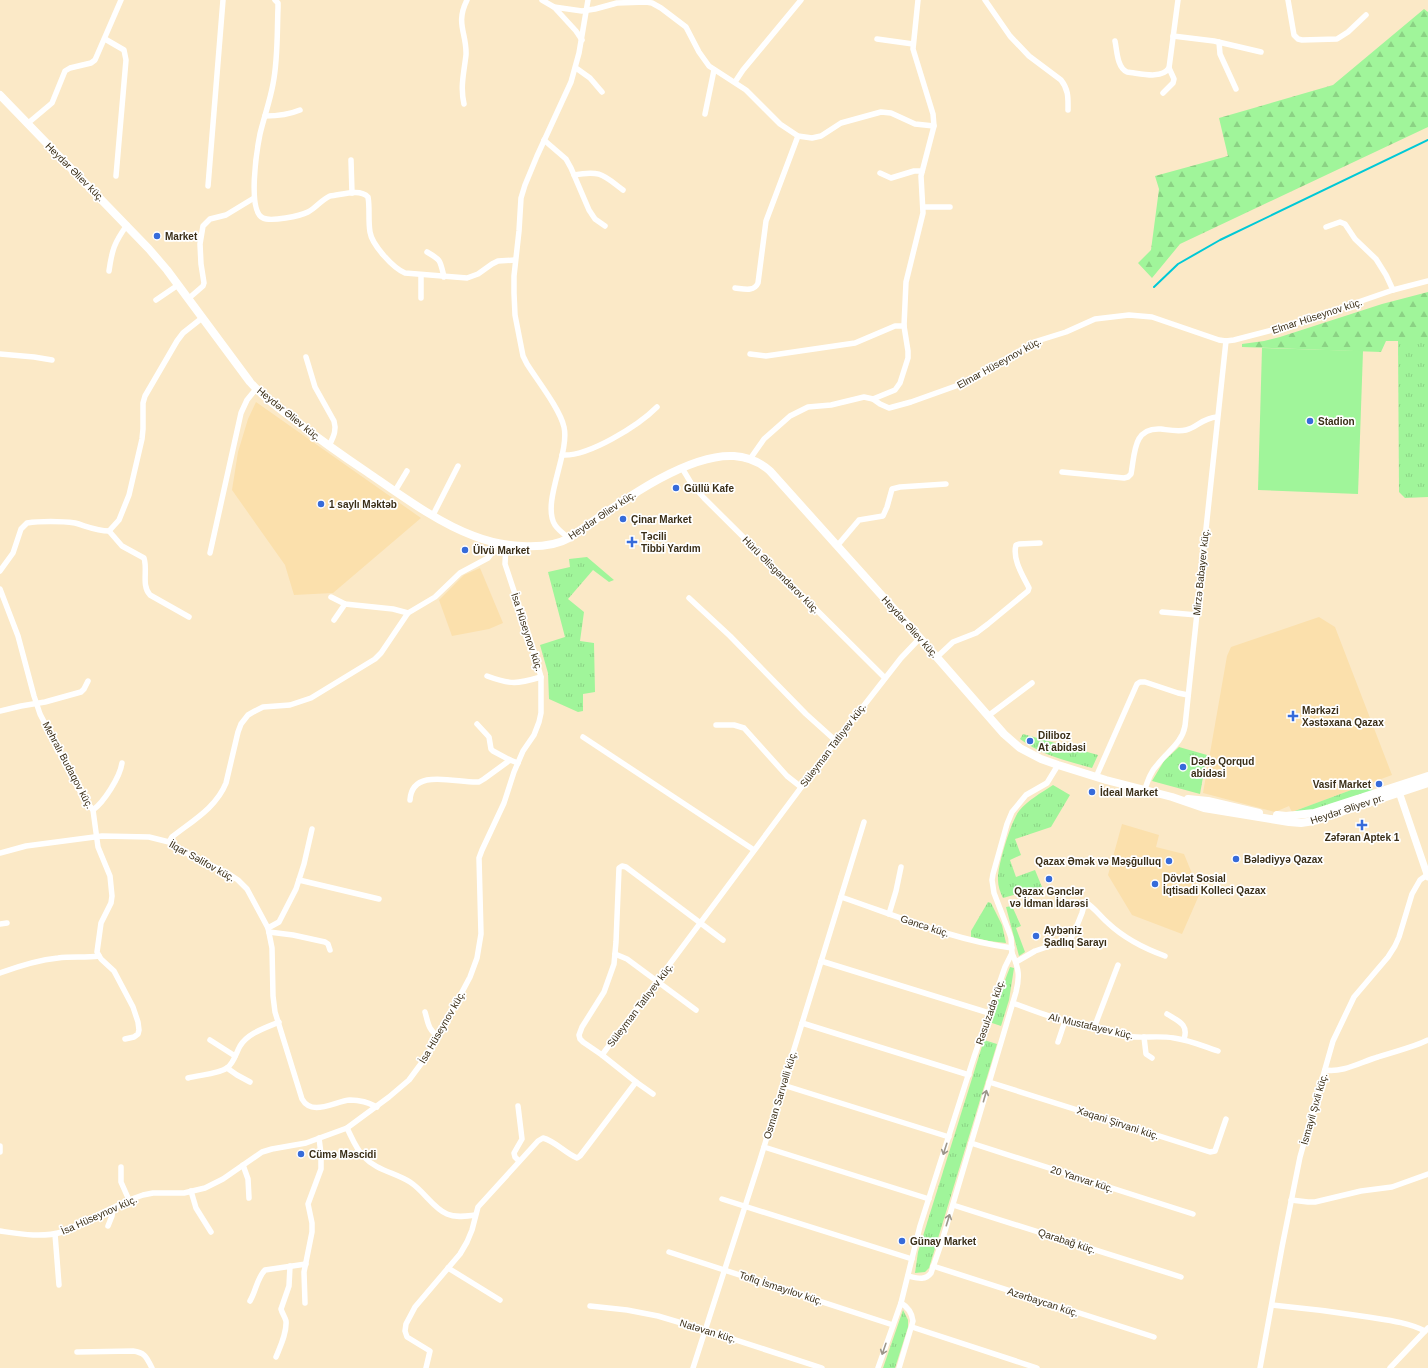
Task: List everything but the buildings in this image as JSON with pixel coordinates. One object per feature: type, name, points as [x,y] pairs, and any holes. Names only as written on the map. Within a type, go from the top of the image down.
[{"type":"main road","name":"Heydər Əliev küç.","points":[[0,95],[127,225],[161,262],[256,389],[272,404],[329,446],[395,491],[459,530],[494,542],[506,544],[557,544],[569,538],[637,491],[682,468],[694,463],[722,456],[734,456],[750,459],[770,471],[1004,734],[1020,748],[1033,755],[1096,777],[1172,797],[1208,801],[1263,814],[1286,816],[1306,815],[1398,790]]},
{"type":"main road","points":[[1398,790],[1428,776]]},
{"type":"main road","points":[[1398,790],[1428,782]]},
{"type":"street","points":[[27,124],[52,103],[65,71],[70,68],[91,63],[95,60],[121,0]]},
{"type":"street","points":[[208,186],[223,0]]},
{"type":"street","points":[[275,0],[278,3],[275,71],[257,149],[254,198],[256,212],[261,217],[269,220],[301,215],[308,212],[325,198],[330,196],[360,192],[365,193],[368,197],[370,232],[375,245],[398,270],[406,273],[421,275],[467,278],[478,274],[498,261],[515,260]]},
{"type":"street","points":[[464,104],[462,86],[466,49],[461,18],[463,7],[467,0]]},
{"type":"street","points":[[542,0],[554,7],[576,31],[582,40]]},
{"type":"street","points":[[569,538],[554,524],[552,518],[554,493],[565,436],[564,427],[561,417],[523,356],[515,315],[515,260],[523,191],[576,68],[588,0]]},
{"type":"street","points":[[735,82],[743,70],[801,0]]},
{"type":"street","points":[[750,459],[764,439],[799,410],[808,407],[831,405],[864,397],[873,398],[888,394],[895,390],[900,384],[908,358],[904,326],[906,282],[921,225],[923,207],[921,184],[922,171],[935,120],[914,55],[913,44],[918,0]]},
{"type":"street","points":[[984,0],[1010,36],[1029,56],[1061,80],[1065,85],[1068,96],[1068,110]]},
{"type":"street","points":[[1163,94],[1173,83],[1174,79],[1169,68],[1178,0]]},
{"type":"street","points":[[1288,0],[1294,35],[1298,39],[1302,40],[1337,39],[1348,32],[1366,15]]},
{"type":"street","points":[[554,7],[586,11],[616,2],[653,1],[686,27],[699,52],[714,70],[735,82],[754,97],[780,124],[798,136],[812,138],[821,136],[840,123],[881,112],[892,113],[915,124],[934,126]]},
{"type":"street","points":[[1173,36],[1219,42],[1261,52]]},
{"type":"street","points":[[105,39],[124,50],[126,60],[116,176]]},
{"type":"street","points":[[877,39],[913,44]]},
{"type":"street","points":[[1115,41],[1120,66],[1123,71],[1155,75],[1166,72],[1169,68]]},
{"type":"street","points":[[1219,42],[1220,54],[1236,89]]},
{"type":"street","points":[[576,68],[590,78],[602,92]]},
{"type":"street","points":[[705,114],[714,70]]},
{"type":"street","points":[[265,116],[281,116],[300,110]]},
{"type":"street","points":[[735,288],[747,290],[753,289],[758,283],[766,221],[798,136]]},
{"type":"street","points":[[544,140],[566,159],[589,210],[595,219],[605,226]]},
{"type":"street","points":[[351,160],[352,193]]},
{"type":"street","points":[[880,173],[890,178],[914,171],[922,171]]},
{"type":"street","points":[[574,175],[589,172],[597,173],[603,175],[623,190]]},
{"type":"street","points":[[188,299],[203,286],[204,283],[200,244],[204,226],[210,219],[226,215],[254,198]]},
{"type":"street","points":[[923,207],[950,207]]},
{"type":"street","points":[[1326,227],[1340,222],[1345,224],[1355,239],[1376,260],[1386,275],[1393,290]]},
{"type":"street","points":[[109,271],[112,250],[115,242],[127,225]]},
{"type":"street","points":[[427,252],[439,259],[444,276]]},
{"type":"street","points":[[421,275],[421,298]]},
{"type":"street","name":"Elmar Hüseynov küç.","points":[[873,398],[880,404],[889,408],[950,389],[981,375],[1034,342],[1066,332],[1085,322],[1104,317],[1128,315],[1152,317],[1167,321],[1198,334],[1226,341],[1292,325],[1393,290],[1428,281]]},
{"type":"street","points":[[156,300],[178,286]]},
{"type":"street","points":[[109,531],[119,520],[129,495],[142,439],[143,402],[145,396],[177,341],[183,333],[202,318]]},
{"type":"street","points":[[750,354],[766,356],[855,343],[895,326],[904,326]]},
{"type":"street","name":"Mirzə Babayev küç.","points":[[1145,789],[1158,764],[1182,738],[1185,726],[1226,341]]},
{"type":"street","points":[[0,354],[34,356],[52,360]]},
{"type":"street","points":[[306,357],[315,387],[336,427],[334,436],[329,446]]},
{"type":"street","points":[[210,553],[241,413],[246,400],[256,389]]},
{"type":"street","points":[[562,455],[573,455],[601,444],[637,424],[647,417],[656,407]]},
{"type":"street","points":[[1062,472],[1124,478],[1128,477],[1131,474],[1137,442],[1144,432],[1152,429],[1178,431],[1185,430],[1209,418],[1217,417]]},
{"type":"street","points":[[433,515],[458,466]]},
{"type":"street","name":"Hürü Əlisgəndərov küç.","points":[[682,468],[691,483],[704,498],[886,678]]},
{"type":"street","points":[[395,491],[407,471]]},
{"type":"street","points":[[837,546],[859,520],[883,516],[892,490],[900,486],[946,484]]},
{"type":"street","points":[[0,571],[13,553],[21,530],[27,523],[73,523],[94,529],[109,531],[122,546],[144,558],[146,563],[146,591],[150,595],[189,617]]},
{"type":"street","points":[[169,842],[176,834],[205,812],[217,800],[223,791],[238,732],[241,724],[248,715],[254,710],[263,707],[290,705],[311,698],[375,659],[381,653],[408,613],[434,597],[460,574],[488,558],[491,554],[494,542]]},
{"type":"street","points":[[937,657],[953,642],[976,633],[1028,591],[1029,588],[1017,560],[1015,548],[1016,545],[1019,544],[1040,543]]},
{"type":"street","name":"İsa Hüseynov küç.","points":[[0,1231],[21,1234],[55,1234],[129,1200],[153,1193],[191,1191],[205,1188],[219,1181],[262,1152],[306,1143],[347,1128],[377,1107],[409,1080],[426,1057],[464,989],[477,958],[481,934],[480,858],[482,850],[504,803],[518,763],[539,722],[541,713],[541,677],[505,564],[506,544]]},
{"type":"street","name":"Mehralı Budaqov küç.","points":[[0,589],[18,636],[36,704],[83,797],[93,810],[96,837],[100,852],[110,876],[112,896],[111,903],[100,928],[97,952],[99,956]]},
{"type":"street","points":[[331,597],[345,604],[393,609],[408,613]]},
{"type":"street","points":[[689,598],[730,636],[806,714],[836,741]]},
{"type":"street","points":[[334,620],[345,604]]},
{"type":"street","points":[[1162,612],[1196,615]]},
{"type":"street","name":"Süleyman Tatlıyev küç.","points":[[653,1094],[602,1055],[836,741],[901,658],[920,638]]},
{"type":"street","points":[[488,676],[504,683],[514,684],[541,677]]},
{"type":"street","points":[[0,711],[52,701],[81,692],[88,681]]},
{"type":"street","points":[[1096,777],[1137,684],[1140,682],[1145,682],[1188,695]]},
{"type":"street","points":[[988,716],[1032,684]]},
{"type":"street","points":[[477,724],[489,737],[491,749],[493,751],[518,763]]},
{"type":"street","points":[[716,725],[734,725],[744,728],[801,788]]},
{"type":"street","points":[[583,737],[754,850]]},
{"type":"street","points":[[410,800],[411,793],[419,783],[430,779],[442,778],[479,782],[510,760]]},
{"type":"street","points":[[93,810],[101,803],[119,775],[122,763]]},
{"type":"street","points":[[908,1276],[926,1278],[931,1273],[953,1205],[1020,976],[1012,951],[1009,932],[994,893],[992,880],[1007,824],[1012,812],[1026,795],[1047,783],[1058,765]]},
{"type":"street","points":[[1398,790],[1428,876]]},
{"type":"street","name":"Osman Sarıvəlli küç.","points":[[693,1368],[764,1147],[864,822]]},
{"type":"street","points":[[268,930],[279,922],[283,916],[299,880],[312,829]]},
{"type":"street","name":"İlqar Səlifov küç.","points":[[0,853],[26,846],[96,837],[143,837],[169,842],[195,858],[225,872],[238,880],[247,889],[268,930],[272,948],[273,996],[279,1022],[302,1099],[305,1104],[311,1107],[318,1107],[349,1100],[368,1102],[377,1107]]},
{"type":"street","points":[[602,1055],[583,1042],[579,1035],[582,1027],[604,992],[614,964],[619,868],[622,866],[626,867],[723,940]]},
{"type":"street","points":[[889,914],[901,867]]},
{"type":"street","name":"İsmayil Şıxli küç.","points":[[1260,1368],[1300,1157],[1337,1032],[1348,1008],[1362,987],[1388,957],[1395,946],[1412,894],[1420,880],[1428,876]]},
{"type":"street","points":[[299,880],[378,899]]},
{"type":"street","name":"Gəncə küç.","points":[[841,897],[961,938],[1012,951]]},
{"type":"street","points":[[1016,962],[1030,954],[1070,939],[1081,917],[1085,902],[1090,904],[1108,923],[1134,943],[1165,956]]},
{"type":"street","points":[[0,924],[8,923]]},
{"type":"street","points":[[268,930],[325,942],[328,944],[330,950]]},
{"type":"street","name":"Rəsulzadə küç.","points":[[901,1303],[916,1241],[929,1198],[968,1075],[1005,967],[1012,951]]},
{"type":"street","points":[[615,954],[627,959],[696,1010]]},
{"type":"street","points":[[0,973],[24,964],[44,960],[99,956],[114,971],[120,981],[133,1007],[138,1022],[138,1034],[134,1037],[125,1039]]},
{"type":"street","points":[[821,961],[989,1013]]},
{"type":"street","points":[[1094,1028],[1118,965]]},
{"type":"street","name":"Alı Mustafayev küç.","points":[[1013,1003],[1065,1021],[1127,1036],[1173,1037],[1218,1051]]},
{"type":"street","points":[[424,1012],[432,1032],[438,1036]]},
{"type":"street","points":[[1167,1014],[1182,1024],[1185,1028],[1186,1032],[1184,1040]]},
{"type":"street","points":[[1058,1042],[1065,1021]]},
{"type":"street","points":[[188,1078],[227,1068],[241,1045],[250,1036],[262,1028],[279,1022]]},
{"type":"street","points":[[802,1023],[968,1075]]},
{"type":"street","points":[[1144,1037],[1146,1054],[1152,1058]]},
{"type":"street","points":[[210,1040],[235,1056]]},
{"type":"street","points":[[1325,1070],[1348,1068],[1411,1048],[1428,1040]]},
{"type":"street","points":[[227,1068],[236,1075],[250,1082]]},
{"type":"street","points":[[426,1368],[430,1351],[407,1337],[405,1331],[406,1324],[415,1307],[460,1254],[472,1230],[478,1207],[519,1161],[542,1138],[548,1139],[572,1156],[577,1158],[580,1156],[636,1082]]},
{"type":"street","name":"Xəqani Şirvani küç.","points":[[989,1082],[1210,1152],[1215,1151],[1226,1119]]},
{"type":"street","points":[[783,1085],[949,1137]]},
{"type":"street","points":[[518,1106],[522,1139],[514,1153],[515,1157],[519,1161]]},
{"type":"street","points":[[347,1128],[357,1149],[363,1157],[371,1163],[411,1182],[440,1210],[457,1216],[475,1215]]},
{"type":"street","points":[[305,1303],[303,1283],[312,1232],[312,1222],[308,1204],[322,1163],[319,1138]]},
{"type":"street","name":"20 Yanvar küç.","points":[[971,1143],[1193,1214]]},
{"type":"street","points":[[0,1146],[0,1152]]},
{"type":"street","points":[[764,1147],[929,1198]]},
{"type":"street","points":[[243,1165],[248,1179],[249,1198]]},
{"type":"street","points":[[121,1167],[121,1182],[129,1200]]},
{"type":"street","points":[[1291,1200],[1315,1202],[1361,1191],[1392,1187],[1428,1174]]},
{"type":"street","points":[[191,1191],[196,1208],[211,1232]]},
{"type":"street","points":[[722,1199],[912,1259]]},
{"type":"street","name":"Qarabağ küç.","points":[[953,1205],[1181,1278]]},
{"type":"street","points":[[108,1226],[113,1208]]},
{"type":"street","points":[[55,1234],[59,1285]]},
{"type":"street","name":"Tofiq İsmayılov küç.","points":[[669,1252],[893,1325]]},
{"type":"street","points":[[250,1300],[254,1294],[260,1275],[265,1270],[306,1264]]},
{"type":"street","points":[[276,1357],[286,1327],[286,1322],[281,1309],[289,1286],[290,1266]]},
{"type":"street","name":"Azərbaycan küç.","points":[[933,1266],[1154,1337]]},
{"type":"street","points":[[448,1268],[500,1300]]},
{"type":"street","points":[[878,1368],[901,1303],[906,1306],[913,1316],[912,1327],[899,1368]]},
{"type":"street","points":[[1272,1305],[1321,1310],[1399,1322],[1426,1330],[1390,1368]]},
{"type":"street","name":"Natəvan küç.","points":[[590,1306],[645,1312],[822,1368]]},
{"type":"street","points":[[912,1327],[1037,1368]]},
{"type":"street","points":[[77,1352],[141,1352],[146,1356],[152,1368]]},
{"type":"shaded area","name":"1 saylı Məktəb","points":[[256,402],[421,518],[333,593],[294,595],[285,565],[232,490],[238,452],[248,419]]},
{"type":"shaded area","points":[[480,568],[503,623],[489,629],[452,636],[439,600],[464,575]]},
{"type":"shaded area","name":"Mərkəzi Xəstəxana Qazax","points":[[1319,617],[1335,627],[1392,775],[1292,812],[1289,806],[1275,812],[1203,793],[1227,656],[1231,647]]},
{"type":"shaded area","name":"Dövlət Sosial İqtisadi Kolleci Qazax","points":[[1122,824],[1159,835],[1156,847],[1184,854],[1200,893],[1182,934],[1132,915],[1108,875]]},
{"type":"green space","points":[[1424,9],[1428,12],[1428,127],[1180,244],[1152,278],[1138,263],[1151,250],[1159,189],[1155,176],[1228,156],[1219,118],[1333,85]]},
{"type":"green space","points":[[1428,292],[1428,341],[1386,341],[1381,352],[1242,347],[1242,344],[1280,337],[1382,304]]},
{"type":"green space","points":[[1398,341],[1428,341],[1428,497],[1405,498],[1399,492]]},
{"type":"green space","name":"Stadion","points":[[1262,348],[1363,351],[1358,494],[1258,490]]},
{"type":"green space","points":[[587,557],[614,580],[609,582],[593,570],[568,599],[584,612],[580,641],[594,643],[595,692],[583,694],[583,711],[578,712],[549,699],[548,673],[540,645],[565,637],[548,572],[570,567],[569,559]]},
{"type":"green space","points":[[1023,734],[1098,755],[1092,768],[1073,763],[1054,757],[1028,745],[1020,739]]},
{"type":"green space","points":[[1179,747],[1207,755],[1200,794],[1152,781],[1164,761]]},
{"type":"green space","points":[[1370,783],[1374,795],[1312,815],[1292,812]]},
{"type":"green space","points":[[1053,785],[1070,795],[1051,827],[1015,839],[1021,855],[1010,860],[1016,877],[1035,870],[1042,887],[1003,898],[999,887],[998,874],[1002,855],[1012,824],[1019,811],[1026,803]]},
{"type":"green space","points":[[988,902],[991,903],[1002,925],[1006,943],[971,937],[971,931]]},
{"type":"green space","points":[[1012,906],[1021,926],[1016,928],[1025,952],[1019,956],[1006,907]]},
{"type":"green space","points":[[1010,967],[1014,968],[1009,1000],[1001,1026],[989,1022]]},
{"type":"green space","points":[[984,1040],[997,1044],[929,1268],[925,1272],[915,1273],[918,1252]]},
{"type":"green space","points":[[903,1310],[908,1320],[908,1327],[895,1368],[883,1368]]},
{"type":"waterway","points":[[1154,287],[1178,264],[1220,240],[1428,140]]},
{"type":"place","name":"Market","points":[[157,236]]},
{"type":"place","name":"Stadion","points":[[1310,421]]},
{"type":"place","name":"Güllü Kafe","points":[[676,488]]},
{"type":"place","name":"1 saylı Məktəb","points":[[321,504]]},
{"type":"place","name":"Çinar Market","points":[[623,519]]},
{"type":"place","name":"Təcili Tibbi Yardım","points":[[632,542]]},
{"type":"place","name":"Ülvü Market","points":[[465,550]]},
{"type":"place","name":"Mərkəzi Xəstəxana Qazax","points":[[1293,716]]},
{"type":"place","name":"Diliboz At abidəsi","points":[[1030,741]]},
{"type":"place","name":"Dədə Qorqud abidəsi","points":[[1183,767]]},
{"type":"place","name":"Vasif Market","points":[[1379,784]]},
{"type":"place","name":"İdeal Market","points":[[1092,792]]},
{"type":"place","name":"Zəfəran Aptek 1","points":[[1362,825]]},
{"type":"place","name":"Bələdiyyə Qazax","points":[[1236,859]]},
{"type":"place","name":"Qazax Əmək və Məşğulluq","points":[[1169,861]]},
{"type":"place","name":"Qazax Gənclər və İdman İdarəsi","points":[[1049,879]]},
{"type":"place","name":"Dövlət Sosial İqtisadi Kolleci Qazax","points":[[1155,884]]},
{"type":"place","name":"Aybəniz Şadlıq Sarayı","points":[[1036,936]]},
{"type":"place","name":"Cümə Məscidi","points":[[301,1154]]},
{"type":"place","name":"Günay Market","points":[[902,1241]]}]
